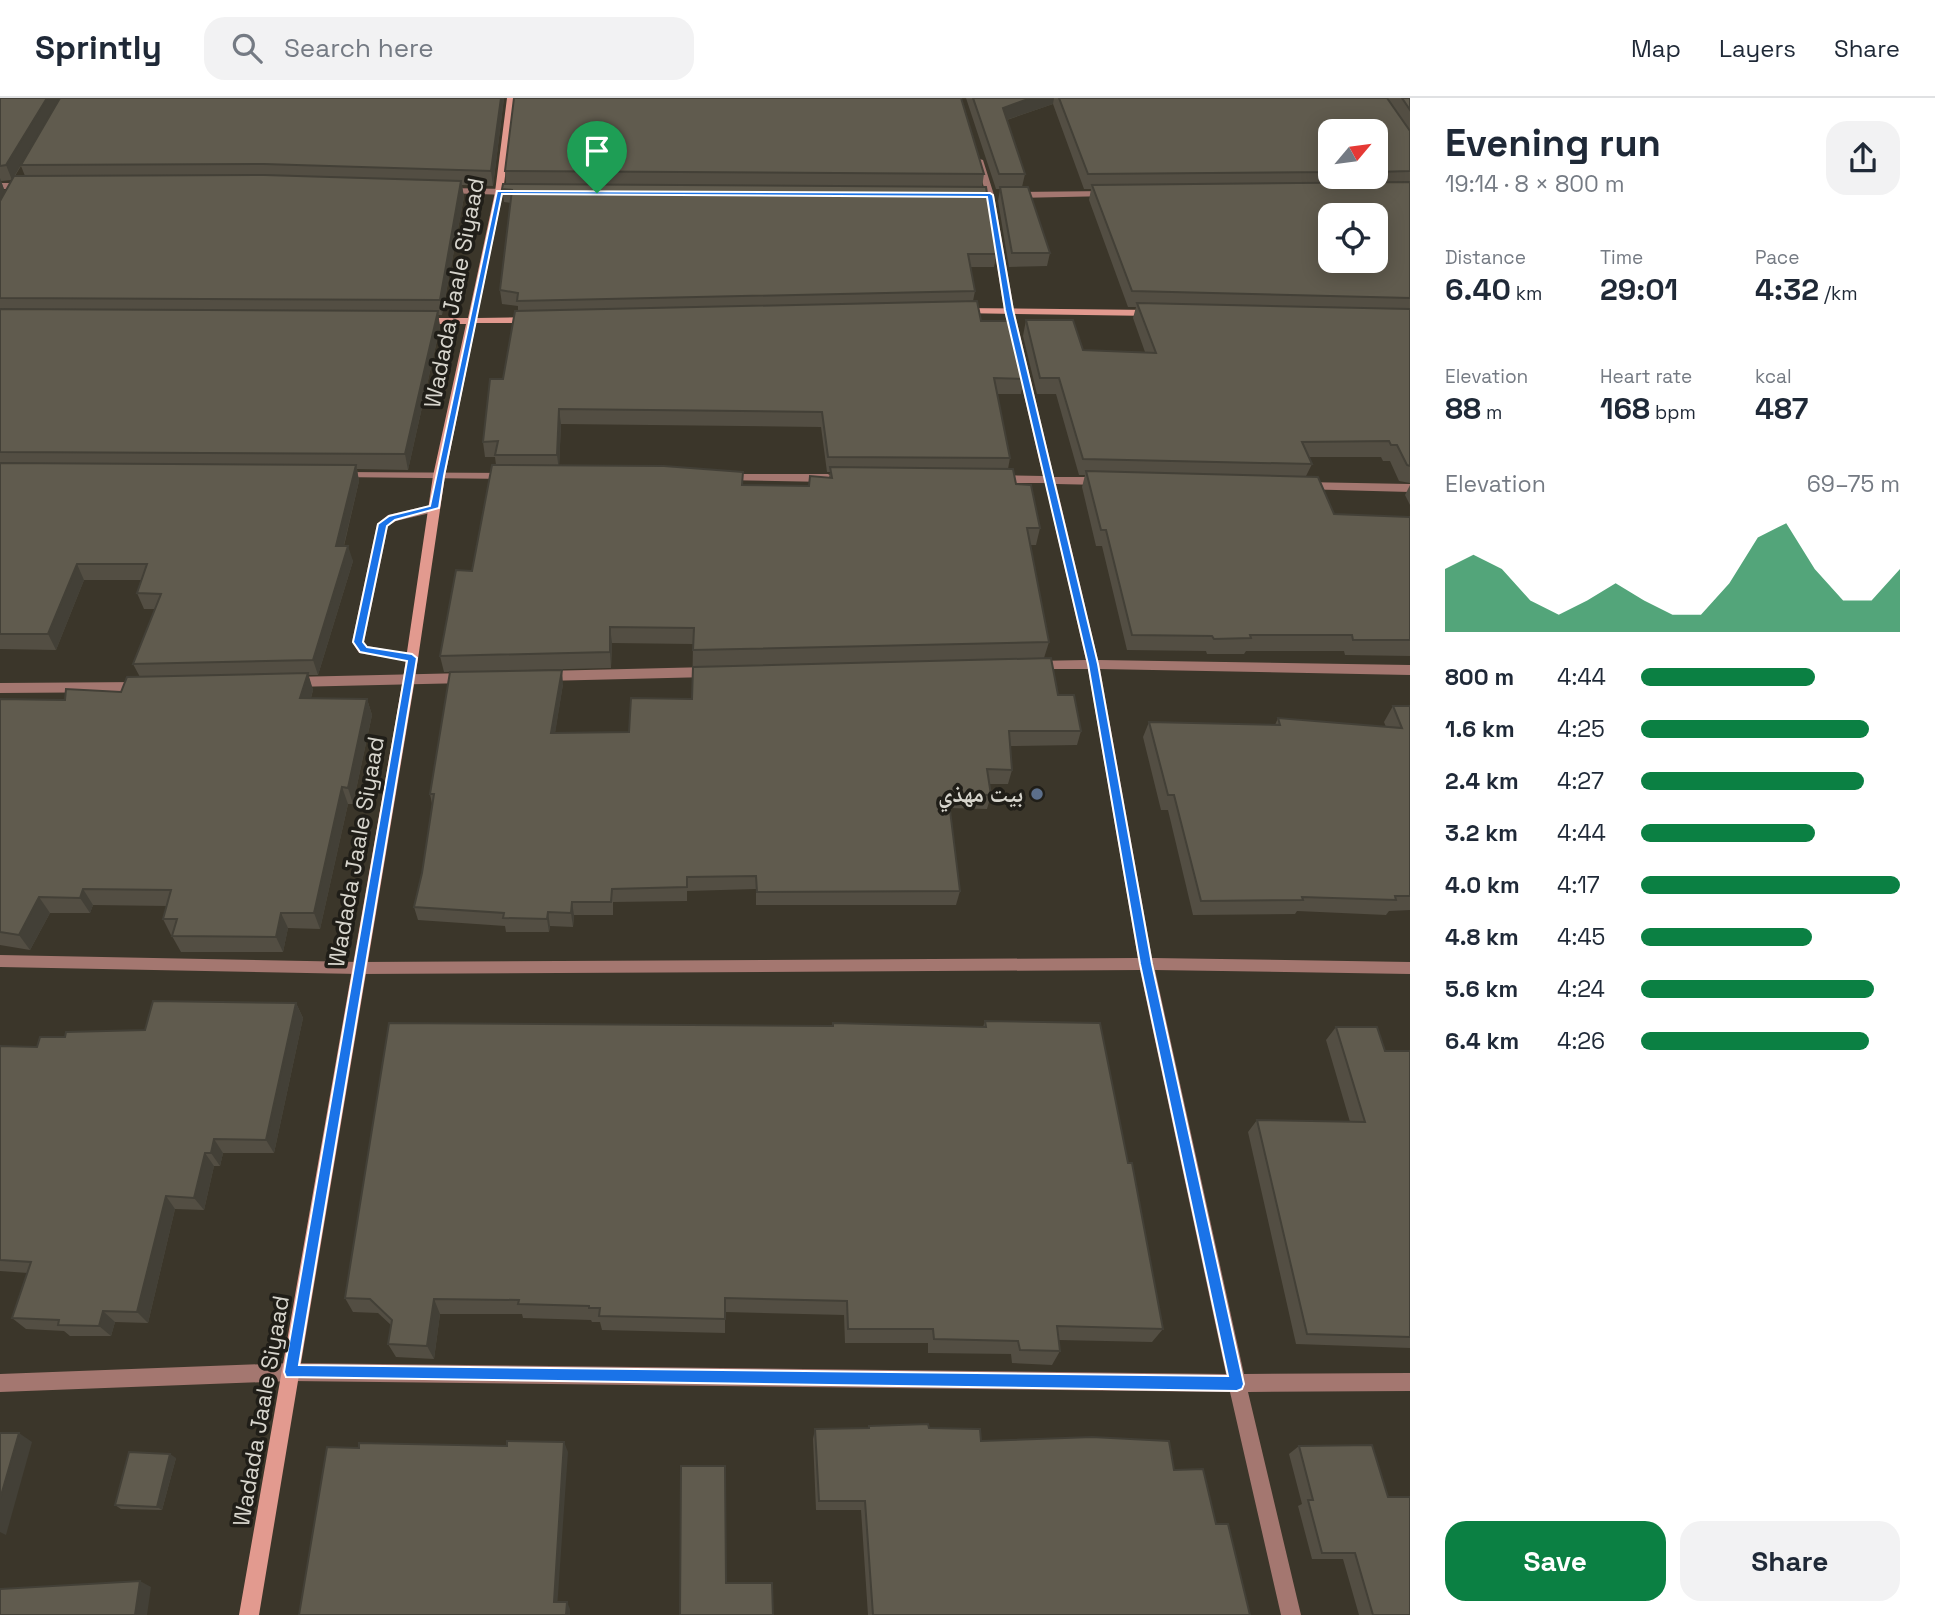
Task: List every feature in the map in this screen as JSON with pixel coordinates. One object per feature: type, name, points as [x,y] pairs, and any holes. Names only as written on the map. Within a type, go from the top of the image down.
[{"type":"main road","name":"Wadada Jaale Siyaad","points":[[248,1615],[409,679],[439,476],[499,192],[511,98]]},
{"type":"main road","points":[[954,311],[1161,313]]},
{"type":"main road","points":[[404,320],[542,319]]},
{"type":"street","points":[[975,147],[1009,310],[1093,664],[1146,964],[1237,1384],[1291,1615]]},
{"type":"street","points":[[12,195],[24,175]]},
{"type":"street","points":[[0,186],[31,186]]},
{"type":"street","points":[[431,190],[526,192]]},
{"type":"street","points":[[983,195],[1125,194]]},
{"type":"street","points":[[329,475],[522,476]]},
{"type":"street","points":[[716,478],[841,478]]},
{"type":"street","points":[[979,479],[1117,481]]},
{"type":"street","points":[[1295,485],[1410,488]]},
{"type":"street","points":[[412,658],[363,650],[358,642],[383,524],[392,518],[435,508]]},
{"type":"street","points":[[1023,665],[1410,670]]},
{"type":"street","points":[[535,676],[716,672]]},
{"type":"street","points":[[275,683],[479,677]]},
{"type":"street","points":[[0,688],[154,687]]},
{"type":"street","points":[[0,961],[359,968],[1146,964],[1410,968]]},
{"type":"street","points":[[0,1383],[291,1372],[1237,1384],[1410,1382]]},
{"type":"building","points":[[0,98],[47,98],[6,165],[0,166]]},
{"type":"building","points":[[60,98],[501,98],[491,171],[264,164],[21,165]]},
{"type":"building","points":[[514,98],[961,98],[984,174],[505,171]]},
{"type":"building","points":[[973,98],[1031,98],[1003,108],[1025,174],[999,174]]},
{"type":"building","points":[[1059,98],[1387,98],[1410,131],[1410,171],[1388,172],[1388,119],[1318,119],[1318,172],[1088,174]]},
{"type":"building","points":[[1402,98],[1410,98],[1410,110]]},
{"type":"building","points":[[264,175],[461,181],[440,300],[0,298],[0,201],[14,176]]},
{"type":"building","points":[[1388,182],[1410,182],[1410,298],[1132,291],[1092,185],[1318,183],[1318,189],[1388,189]]},
{"type":"building","points":[[503,184],[986,187],[997,254],[968,254],[975,291],[517,301],[518,293],[500,290],[512,190],[502,189]]},
{"type":"building","points":[[1000,187],[1028,187],[1050,253],[1012,253]]},
{"type":"building","points":[[977,301],[981,321],[1010,321],[1024,379],[994,378],[1010,458],[828,457],[822,412],[559,409],[557,455],[495,455],[498,441],[483,442],[490,379],[503,379],[515,311]]},
{"type":"building","points":[[1137,303],[1410,309],[1410,466],[1397,445],[1391,445],[1389,441],[1302,442],[1312,464],[1083,459],[1059,378],[1040,378],[1026,320],[1073,320],[1083,350],[1156,353]]},
{"type":"building","points":[[0,309],[438,311],[405,454],[0,452]]},
{"type":"building","points":[[0,463],[356,465],[336,546],[348,546],[313,660],[133,664],[161,594],[137,593],[147,564],[77,564],[48,634],[0,634]]},
{"type":"building","points":[[492,465],[664,466],[743,472],[742,485],[809,486],[810,476],[832,478],[830,467],[1013,469],[1016,484],[1031,485],[1040,528],[1027,528],[1049,642],[693,650],[694,628],[610,627],[610,652],[440,656],[456,570],[472,571]]},
{"type":"building","points":[[1086,471],[1318,477],[1334,514],[1410,517],[1410,640],[1353,640],[1352,635],[1250,635],[1251,638],[1214,639],[1212,636],[1132,635],[1106,530],[1101,530]]},
{"type":"building","points":[[1051,658],[1058,695],[1074,695],[1081,731],[1009,731],[1012,770],[987,769],[991,795],[948,794],[960,891],[757,892],[756,876],[687,877],[687,887],[612,889],[611,902],[572,902],[571,913],[548,912],[547,919],[503,918],[504,913],[414,907],[422,873],[434,794],[430,794],[450,672],[562,670],[551,733],[629,732],[631,698],[692,699],[693,667]]},
{"type":"building","points":[[308,673],[300,698],[367,699],[348,788],[342,787],[314,913],[281,913],[276,937],[172,936],[177,919],[163,919],[171,890],[83,889],[80,898],[39,897],[19,935],[0,932],[0,699],[65,700],[66,689],[121,692],[127,677]]},
{"type":"building","points":[[1393,706],[1410,706],[1410,896],[1395,896],[1396,900],[1302,897],[1303,900],[1201,901],[1174,795],[1168,795],[1149,722],[1280,725],[1278,718],[1402,728]]},
{"type":"building","points":[[153,1001],[296,1003],[266,1140],[214,1139],[211,1153],[205,1153],[194,1198],[166,1196],[137,1312],[103,1311],[99,1326],[58,1325],[59,1320],[12,1318],[31,1262],[0,1260],[0,1046],[37,1047],[40,1037],[65,1037],[66,1032],[145,1030]]},
{"type":"building","points":[[985,1021],[1100,1023],[1128,1163],[1132,1163],[1163,1329],[1057,1326],[1060,1351],[1020,1350],[1018,1341],[934,1339],[933,1329],[848,1329],[847,1301],[725,1298],[725,1319],[599,1316],[600,1308],[589,1306],[518,1304],[519,1300],[434,1299],[427,1346],[388,1344],[392,1320],[370,1299],[345,1298],[389,1023],[833,1026],[833,1023],[986,1027]]},
{"type":"building","points":[[1336,1027],[1377,1027],[1385,1051],[1410,1051],[1410,1337],[1307,1334],[1257,1120],[1365,1122]]},
{"type":"building","points":[[928,1424],[929,1428],[980,1429],[981,1441],[1092,1437],[1169,1441],[1174,1470],[1203,1469],[1216,1524],[1228,1524],[1250,1615],[873,1615],[865,1501],[819,1501],[815,1429]]},
{"type":"building","points":[[0,1433],[19,1433],[0,1499]]},
{"type":"building","points":[[507,1441],[564,1442],[554,1602],[567,1602],[566,1615],[299,1615],[327,1447],[359,1448],[359,1443],[507,1446]]},
{"type":"building","points":[[1372,1445],[1388,1497],[1410,1497],[1410,1615],[1373,1615],[1355,1553],[1322,1553],[1308,1500],[1313,1500],[1299,1446]]},
{"type":"building","points":[[129,1452],[170,1454],[157,1507],[115,1505]]},
{"type":"building","points":[[681,1466],[725,1466],[726,1583],[772,1583],[773,1615],[680,1615]]},
{"type":"building","points":[[140,1581],[135,1615],[0,1615],[0,1589]]},
{"type":"place","name":"بيت مهذي","points":[[1037,794]]},
{"type":"route","points":[[499,192],[597,193],[990,195],[1009,310],[1093,664],[1146,964],[1237,1384],[291,1372],[412,658],[363,650],[358,642],[383,524],[392,518],[435,508],[439,476],[499,192]]}]
